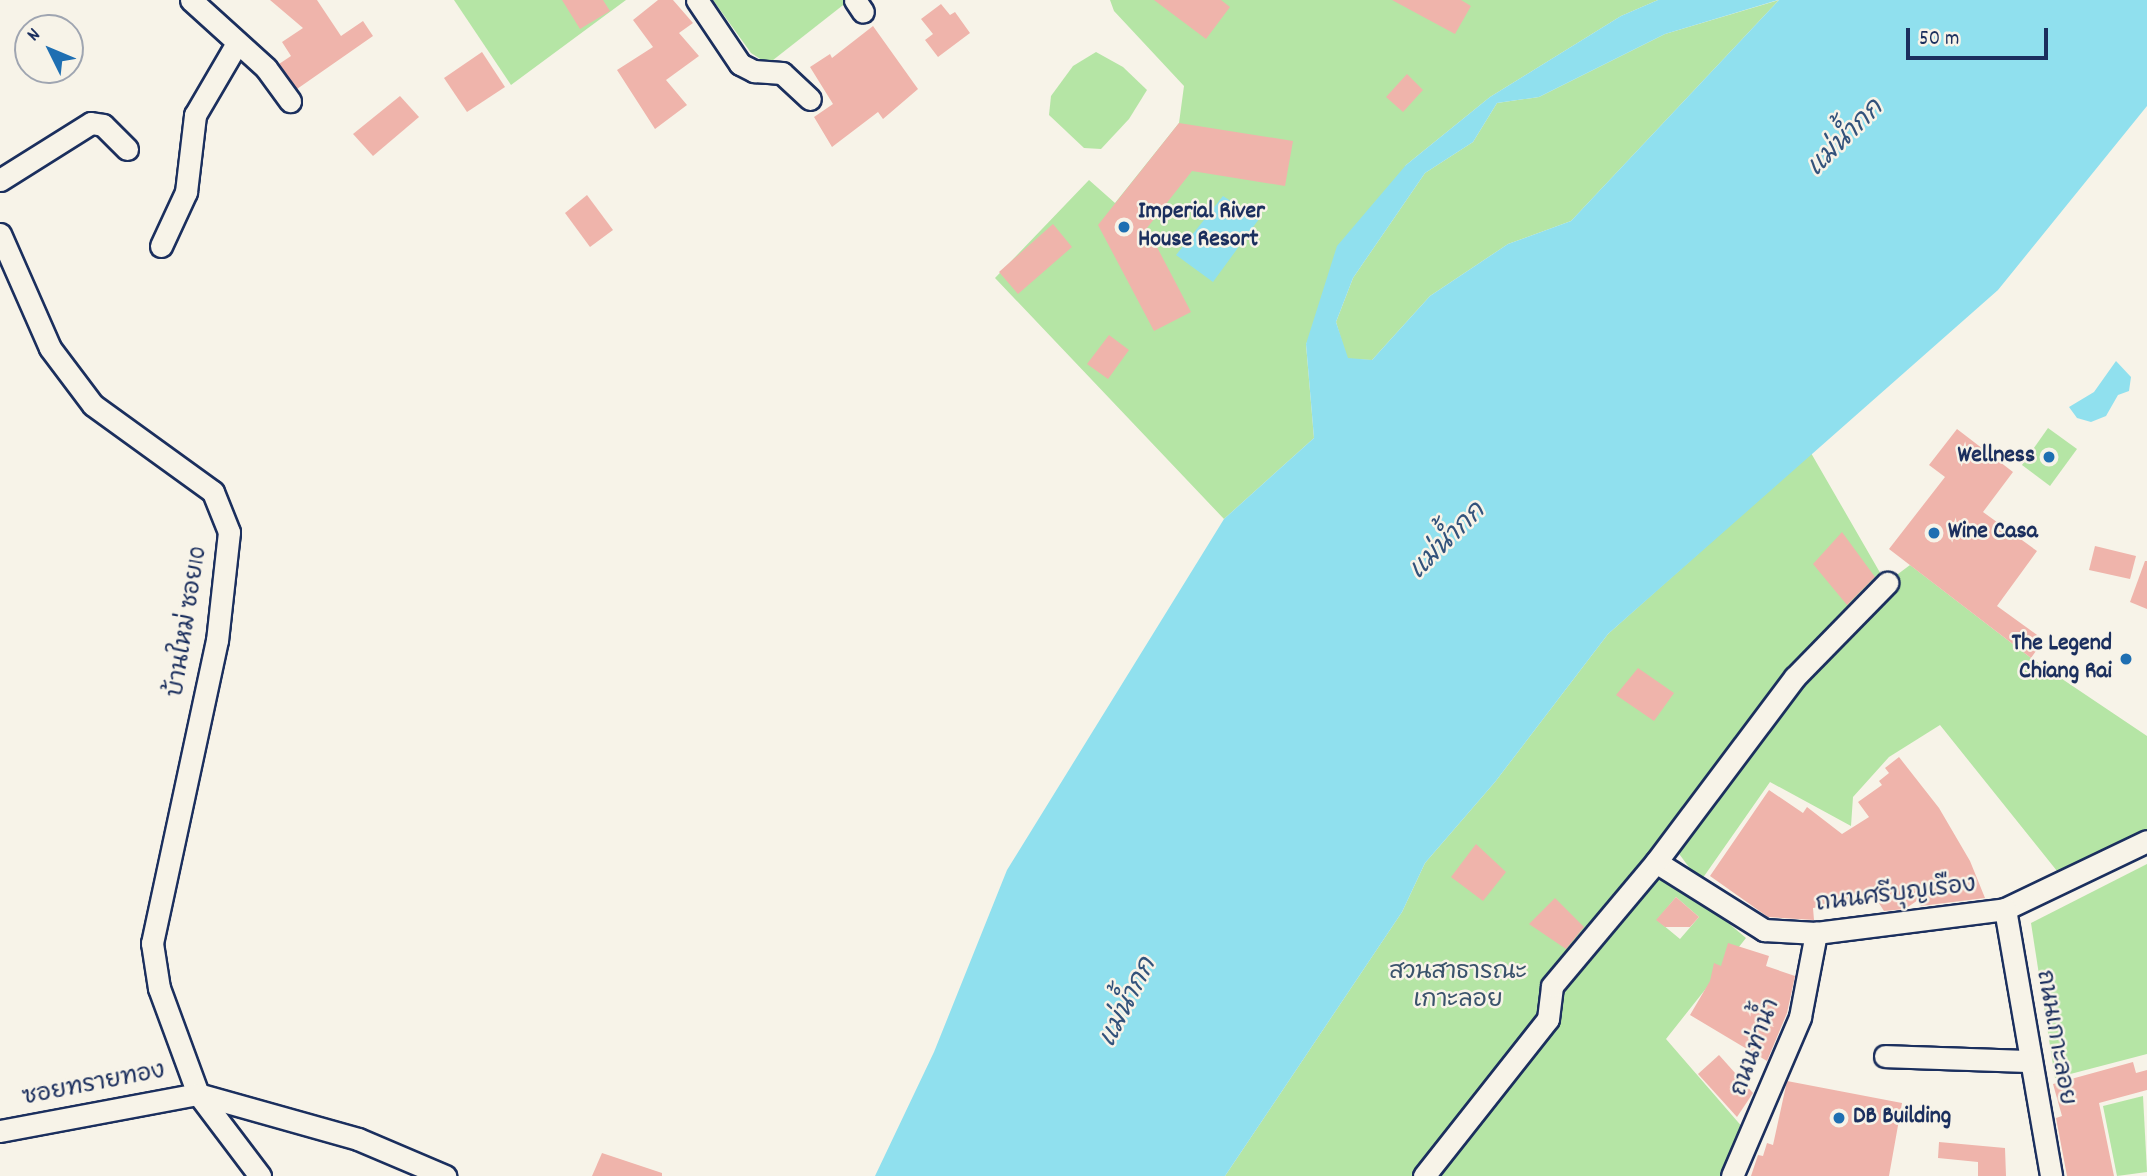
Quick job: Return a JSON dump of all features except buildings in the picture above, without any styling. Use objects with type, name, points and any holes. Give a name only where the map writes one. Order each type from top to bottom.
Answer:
[{"type":"street","points":[[191,0],[266,68],[290,102]]},
{"type":"street","points":[[697,0],[740,64],[754,71],[782,72],[810,99]]},
{"type":"street","points":[[161,246],[186,192],[195,115],[216,72],[237,43]]},
{"type":"street","points":[[0,180],[91,123],[103,125],[127,149]]},
{"type":"street","name":"บ้านใหม่ ซอย10","points":[[0,234],[50,348],[86,395],[124,431],[213,492],[229,531],[217,640],[152,943],[159,988],[198,1094],[260,1176]]},
{"type":"street","points":[[1424,1176],[1548,1018],[1552,986],[1656,862],[1795,677],[1886,583]]},
{"type":"street","name":"ถนนศรีบุญเรือง","points":[[1656,862],[1764,930],[1816,933],[2005,909],[2147,841]]},
{"type":"street","name":"ถนนเกาะลอย","points":[[2005,909],[2052,1176]]},
{"type":"street","name":"ถนนท่าน้ำ","points":[[1732,1176],[1800,1017],[1816,933]]},
{"type":"street","points":[[1885,1056],[2031,1061]]},
{"type":"street","points":[[198,1094],[358,1139],[445,1176]]},
{"type":"street","name":"ซอยทรายทอง","points":[[0,1131],[198,1094]]},
{"type":"green space","points":[[454,0],[626,0],[511,85]]},
{"type":"green space","points":[[713,0],[847,2],[768,64],[751,53]]},
{"type":"green space","points":[[1110,0],[1658,0],[1621,16],[1490,97],[1406,165],[1306,344],[1314,438],[1224,519],[995,278],[1089,180],[1115,203],[1179,123],[1184,86],[1114,11]]},
{"type":"green space","points":[[1779,0],[1571,221],[1508,244],[1430,296],[1372,360],[1347,359],[1336,322],[1353,278],[1425,173],[1473,142],[1497,103],[1539,97],[1665,34]]},
{"type":"green space","points":[[1096,52],[1123,67],[1147,90],[1129,119],[1101,149],[1084,148],[1049,115],[1051,96],[1073,66]]},
{"type":"green space","name":"Wellness","points":[[2048,428],[2077,449],[2050,486],[2022,465]]},
{"type":"green space","name":"สวนสาธารณะ เกาะลอย","points":[[1811,453],[1886,583],[1910,565],[2031,658],[2147,736],[2147,841],[2065,881],[1940,725],[1889,757],[1853,797],[1851,826],[1770,782],[1700,882],[1671,843],[1656,862],[1746,938],[1666,1039],[1744,1129],[1730,1176],[1225,1176],[1402,912],[1425,863],[1495,782],[1608,634]],"holes":[[[1676,897],[1699,917],[1680,939],[1657,920]]]},
{"type":"green space","points":[[2147,864],[2147,1054],[2055,1078],[2031,923]]},
{"type":"green space","points":[[2143,1096],[2147,1172],[2117,1176],[2103,1106]]},
{"type":"water","name":"แม่น้ำกก","points":[[1658,0],[1778,0],[1665,34],[1539,97],[1497,103],[1473,142],[1425,173],[1353,278],[1336,322],[1348,358],[1372,360],[1430,296],[1508,244],[1571,221],[1779,0],[2147,0],[2147,106],[1998,290],[1608,634],[1495,782],[1425,863],[1402,912],[1225,1176],[875,1176],[934,1052],[1007,870],[1224,519],[1314,438],[1306,344],[1337,246],[1406,165],[1490,97],[1621,16]]},
{"type":"water","points":[[1223,196],[1259,219],[1213,282],[1176,255]]},
{"type":"water","points":[[2116,361],[2131,377],[2129,391],[2118,395],[2106,416],[2091,422],[2077,418],[2069,407],[2094,392]]},
{"type":"place","name":"Imperial River House Resort","points":[[1124,227]]},
{"type":"place","name":"Wellness","points":[[2049,457]]},
{"type":"place","name":"Wine Casa","points":[[1934,533]]},
{"type":"place","name":"The Legend Chiang Rai","points":[[2126,659]]},
{"type":"place","name":"DB Building","points":[[1839,1118]]}]
